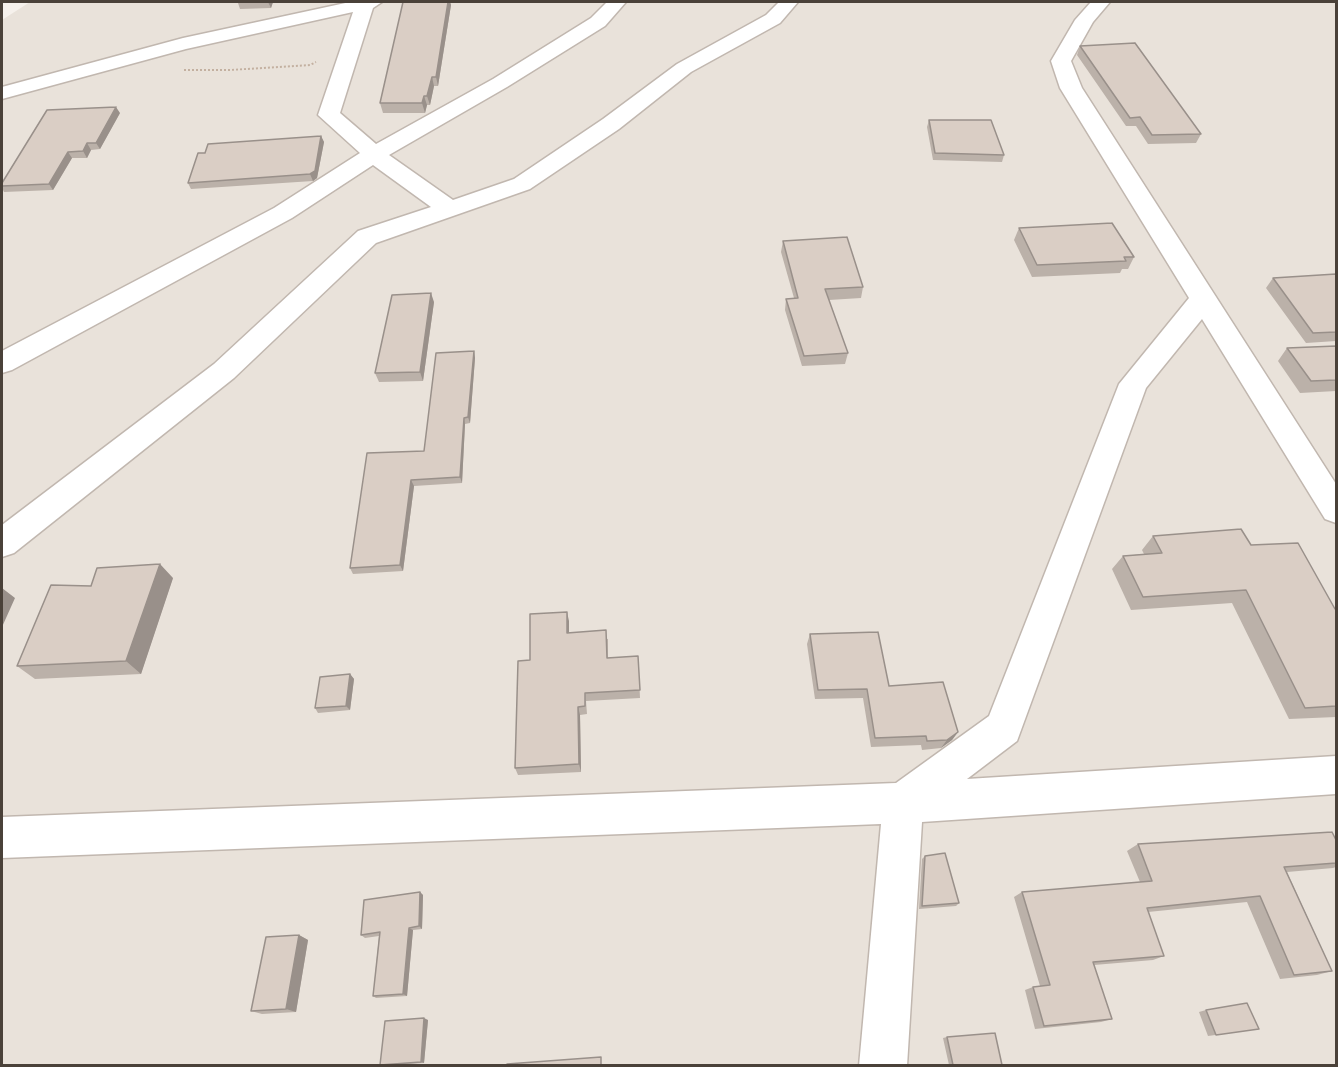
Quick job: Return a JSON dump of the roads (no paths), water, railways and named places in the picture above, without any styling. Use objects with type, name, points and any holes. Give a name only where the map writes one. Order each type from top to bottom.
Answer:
[{"type":"street","points":[[369,2],[329,115],[374,154],[450,209]]},
{"type":"street","points":[[2,93],[183,44],[369,2]]},
{"type":"street","points":[[2,363],[283,213],[374,154],[510,77],[597,22],[617,2]]},
{"type":"street","points":[[2,543],[224,370],[367,237],[522,184],[611,124],[684,68],[773,19],[789,2]]},
{"type":"street","points":[[1101,2],[1085,20],[1061,61],[1071,88],[1336,510]]},
{"type":"street","points":[[882,1064],[903,802],[1003,728],[1132,384],[1203,299]]},
{"type":"street","points":[[2,838],[903,802],[1336,775]]}]
